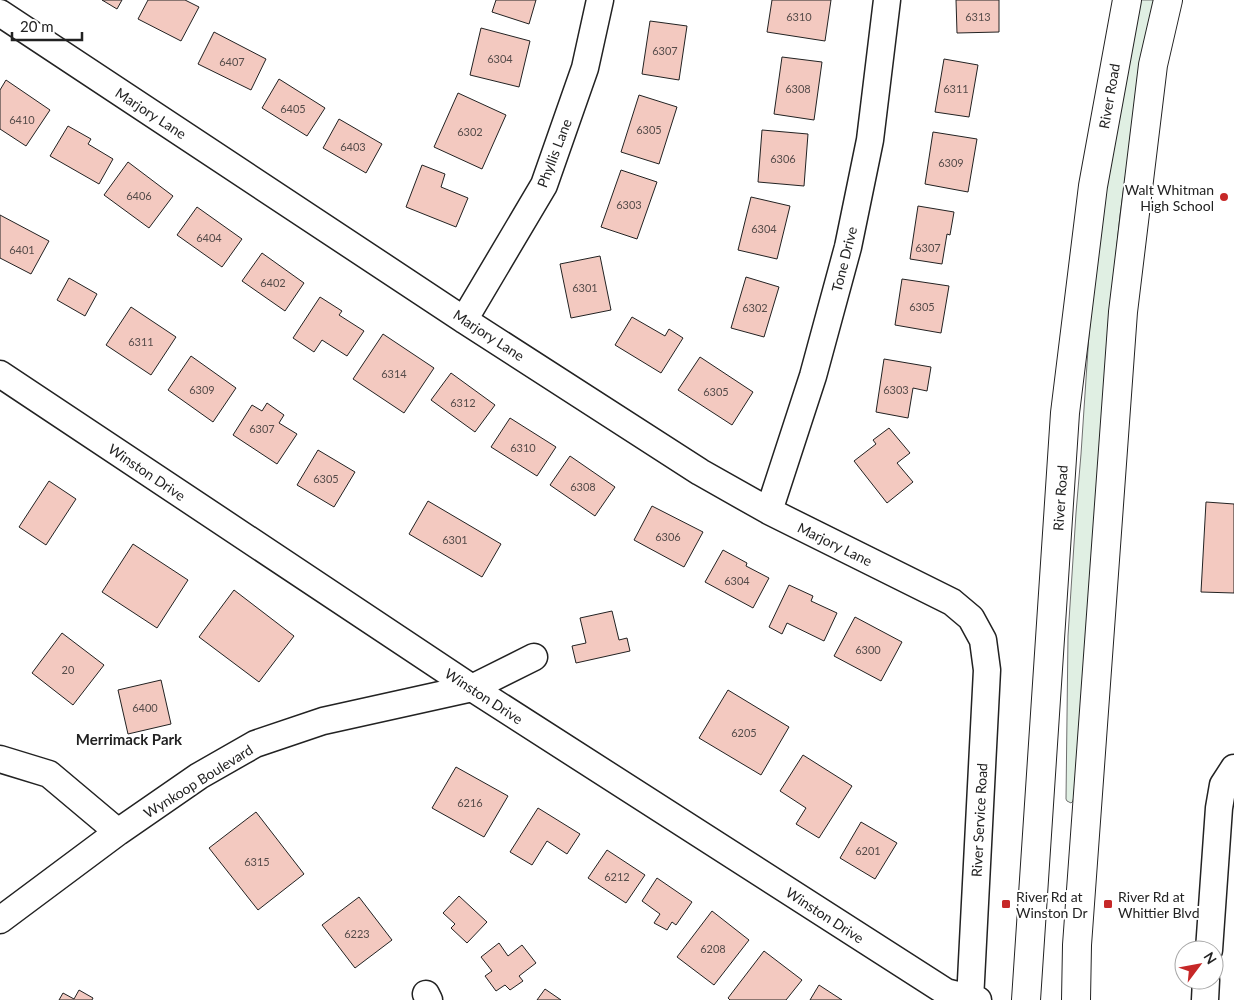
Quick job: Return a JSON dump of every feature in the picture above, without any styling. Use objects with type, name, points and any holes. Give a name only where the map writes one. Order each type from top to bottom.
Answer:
[{"type":"main road","name":"River Road","points":[[1026,1000],[1065,413],[1093,186],[1127,0]]},
{"type":"main road","points":[[1076,1000],[1077,945],[1123,312],[1152,65],[1168,0]]},
{"type":"street","name":"Phyllis Lane","points":[[464,320],[544,185],[585,68],[600,0]]},
{"type":"street","name":"Tone Drive","points":[[769,511],[813,376],[848,247],[870,140],[887,0]]},
{"type":"street","name":"Marjory Lane","points":[[0,13],[464,320],[700,472],[769,511],[952,602],[971,618],[983,640]]},
{"type":"street","name":"Winston Drive","points":[[0,374],[472,688],[946,992],[973,999]]},
{"type":"street","name":"River Service Road","points":[[973,999],[987,670],[983,640]]},
{"type":"street","name":"Wynkoop Boulevard","points":[[0,920],[118,832],[199,776],[255,744],[323,721],[472,688],[534,656]]},
{"type":"street","points":[[0,759],[49,774],[118,832]]},
{"type":"street","points":[[1210,940],[1219,808],[1224,785],[1234,768]]},
{"type":"green space","points":[[1139,0],[1155,0],[1134,115],[1120,215],[1109,321],[1074,796],[1071,803],[1066,799],[1068,636],[1089,334],[1096,263],[1110,159]]},
{"type":"building","points":[[102,0],[122,0],[117,9]]},
{"type":"building","points":[[148,0],[185,0],[199,7],[181,41],[138,19]]},
{"type":"building","points":[[496,0],[536,0],[529,24],[492,12]]},
{"type":"building","points":[[772,0],[831,0],[825,41],[767,32]]},
{"type":"building","points":[[956,0],[999,0],[999,32],[957,33]]},
{"type":"building","points":[[650,21],[687,26],[679,80],[642,74]]},
{"type":"building","points":[[481,28],[530,41],[519,87],[470,75]]},
{"type":"building","points":[[214,32],[266,59],[251,90],[198,64]]},
{"type":"building","points":[[782,57],[822,62],[814,120],[774,114]]},
{"type":"building","points":[[944,59],[978,65],[969,117],[935,112]]},
{"type":"building","points":[[279,79],[325,108],[307,136],[262,108]]},
{"type":"building","points":[[6,80],[50,110],[26,146],[0,129],[0,90]]},
{"type":"building","points":[[458,93],[506,115],[482,169],[434,147]]},
{"type":"building","points":[[639,95],[677,107],[659,164],[621,152]]},
{"type":"building","points":[[339,119],[382,144],[366,173],[323,148]]},
{"type":"building","points":[[68,126],[91,139],[88,144],[113,159],[99,184],[50,156]]},
{"type":"building","points":[[762,130],[808,134],[804,186],[758,182]]},
{"type":"building","points":[[933,132],[977,139],[968,192],[925,184]]},
{"type":"building","points":[[128,162],[173,196],[149,228],[104,195]]},
{"type":"building","points":[[422,165],[445,174],[441,187],[468,198],[456,227],[406,207]]},
{"type":"building","points":[[621,170],[657,182],[637,239],[601,227]]},
{"type":"building","points":[[751,197],[790,206],[777,259],[738,250]]},
{"type":"building","points":[[918,206],[954,212],[950,235],[947,234],[942,264],[910,259]]},
{"type":"building","points":[[197,207],[242,239],[222,267],[177,235]]},
{"type":"building","points":[[0,215],[49,241],[31,274],[0,258]]},
{"type":"building","points":[[262,253],[304,283],[285,311],[242,281]]},
{"type":"building","points":[[600,256],[611,310],[571,318],[560,264]]},
{"type":"building","points":[[746,277],[779,287],[764,337],[731,328]]},
{"type":"building","points":[[69,278],[97,294],[85,316],[57,300]]},
{"type":"building","points":[[902,279],[949,286],[941,333],[895,325]]},
{"type":"building","points":[[320,297],[342,311],[339,315],[364,331],[347,356],[322,340],[314,352],[293,338]]},
{"type":"building","points":[[131,307],[176,337],[151,375],[106,345]]},
{"type":"building","points":[[632,317],[665,336],[669,329],[683,338],[661,373],[615,345]]},
{"type":"building","points":[[383,334],[434,368],[404,413],[353,379]]},
{"type":"building","points":[[191,356],[236,388],[213,422],[168,390]]},
{"type":"building","points":[[700,357],[753,392],[732,425],[678,390]]},
{"type":"building","points":[[884,359],[931,367],[927,391],[913,388],[908,418],[876,412]]},
{"type":"building","points":[[451,373],[495,405],[475,432],[431,400]]},
{"type":"building","points":[[267,403],[284,415],[279,423],[297,434],[277,464],[233,435],[252,405],[262,411]]},
{"type":"building","points":[[510,418],[556,447],[537,476],[491,447]]},
{"type":"building","points":[[889,428],[910,453],[897,463],[913,482],[887,503],[854,461],[876,444],[873,440]]},
{"type":"building","points":[[318,450],[355,472],[334,507],[297,485]]},
{"type":"building","points":[[570,456],[615,487],[595,516],[550,485]]},
{"type":"building","points":[[49,481],[76,499],[46,545],[19,527]]},
{"type":"building","points":[[428,501],[501,544],[482,577],[409,534]]},
{"type":"building","points":[[1206,502],[1234,504],[1234,593],[1201,592]]},
{"type":"building","points":[[652,506],[703,532],[684,567],[634,540]]},
{"type":"building","points":[[133,544],[188,580],[157,628],[102,592]]},
{"type":"building","points":[[723,550],[747,563],[746,566],[769,578],[753,608],[705,582]]},
{"type":"building","points":[[789,585],[813,596],[811,601],[837,613],[824,641],[787,623],[782,634],[769,627]]},
{"type":"building","points":[[234,590],[294,636],[259,682],[199,637]]},
{"type":"building","points":[[612,611],[619,640],[627,638],[630,651],[576,663],[572,646],[586,643],[580,618]]},
{"type":"building","points":[[855,617],[902,642],[881,681],[834,656]]},
{"type":"building","points":[[62,633],[104,665],[73,705],[32,673]]},
{"type":"building","points":[[161,680],[171,724],[128,734],[118,690]]},
{"type":"building","points":[[728,690],[789,727],[761,775],[699,738]]},
{"type":"building","points":[[803,755],[852,786],[819,838],[796,824],[806,808],[780,791]]},
{"type":"building","points":[[456,767],[508,796],[484,837],[432,808]]},
{"type":"building","points":[[538,808],[580,834],[567,854],[547,841],[532,865],[510,852]]},
{"type":"building","points":[[256,812],[304,874],[258,910],[209,848]]},
{"type":"building","points":[[861,822],[897,843],[875,879],[840,858]]},
{"type":"building","points":[[607,850],[645,875],[626,903],[588,878]]},
{"type":"building","points":[[657,878],[692,902],[676,925],[672,922],[667,930],[654,923],[660,914],[642,901]]},
{"type":"building","points":[[459,896],[487,922],[467,943],[451,928],[455,924],[443,913]]},
{"type":"building","points":[[359,897],[392,940],[355,968],[322,925]]},
{"type":"building","points":[[712,911],[749,940],[714,985],[677,957]]},
{"type":"building","points":[[499,943],[508,956],[522,945],[536,963],[519,976],[523,981],[510,990],[505,985],[496,991],[485,976],[492,971],[481,957]]},
{"type":"building","points":[[764,951],[802,980],[786,1000],[730,1000],[728,998]]},
{"type":"building","points":[[819,985],[842,1000],[810,1000]]},
{"type":"building","points":[[545,989],[561,1000],[537,1000]]},
{"type":"building","points":[[79,990],[93,998],[92,1000],[59,1000],[63,993],[74,999]]},
{"type":"place","name":"Walt Whitman High School","points":[[1224,197]]},
{"type":"place","name":"River Rd at Winston Dr","points":[[1006,904]]},
{"type":"place","name":"River Rd at Whittier Blvd","points":[[1108,904]]},
{"type":"district","name":"Merrimack Park","points":[[129,739]]}]
